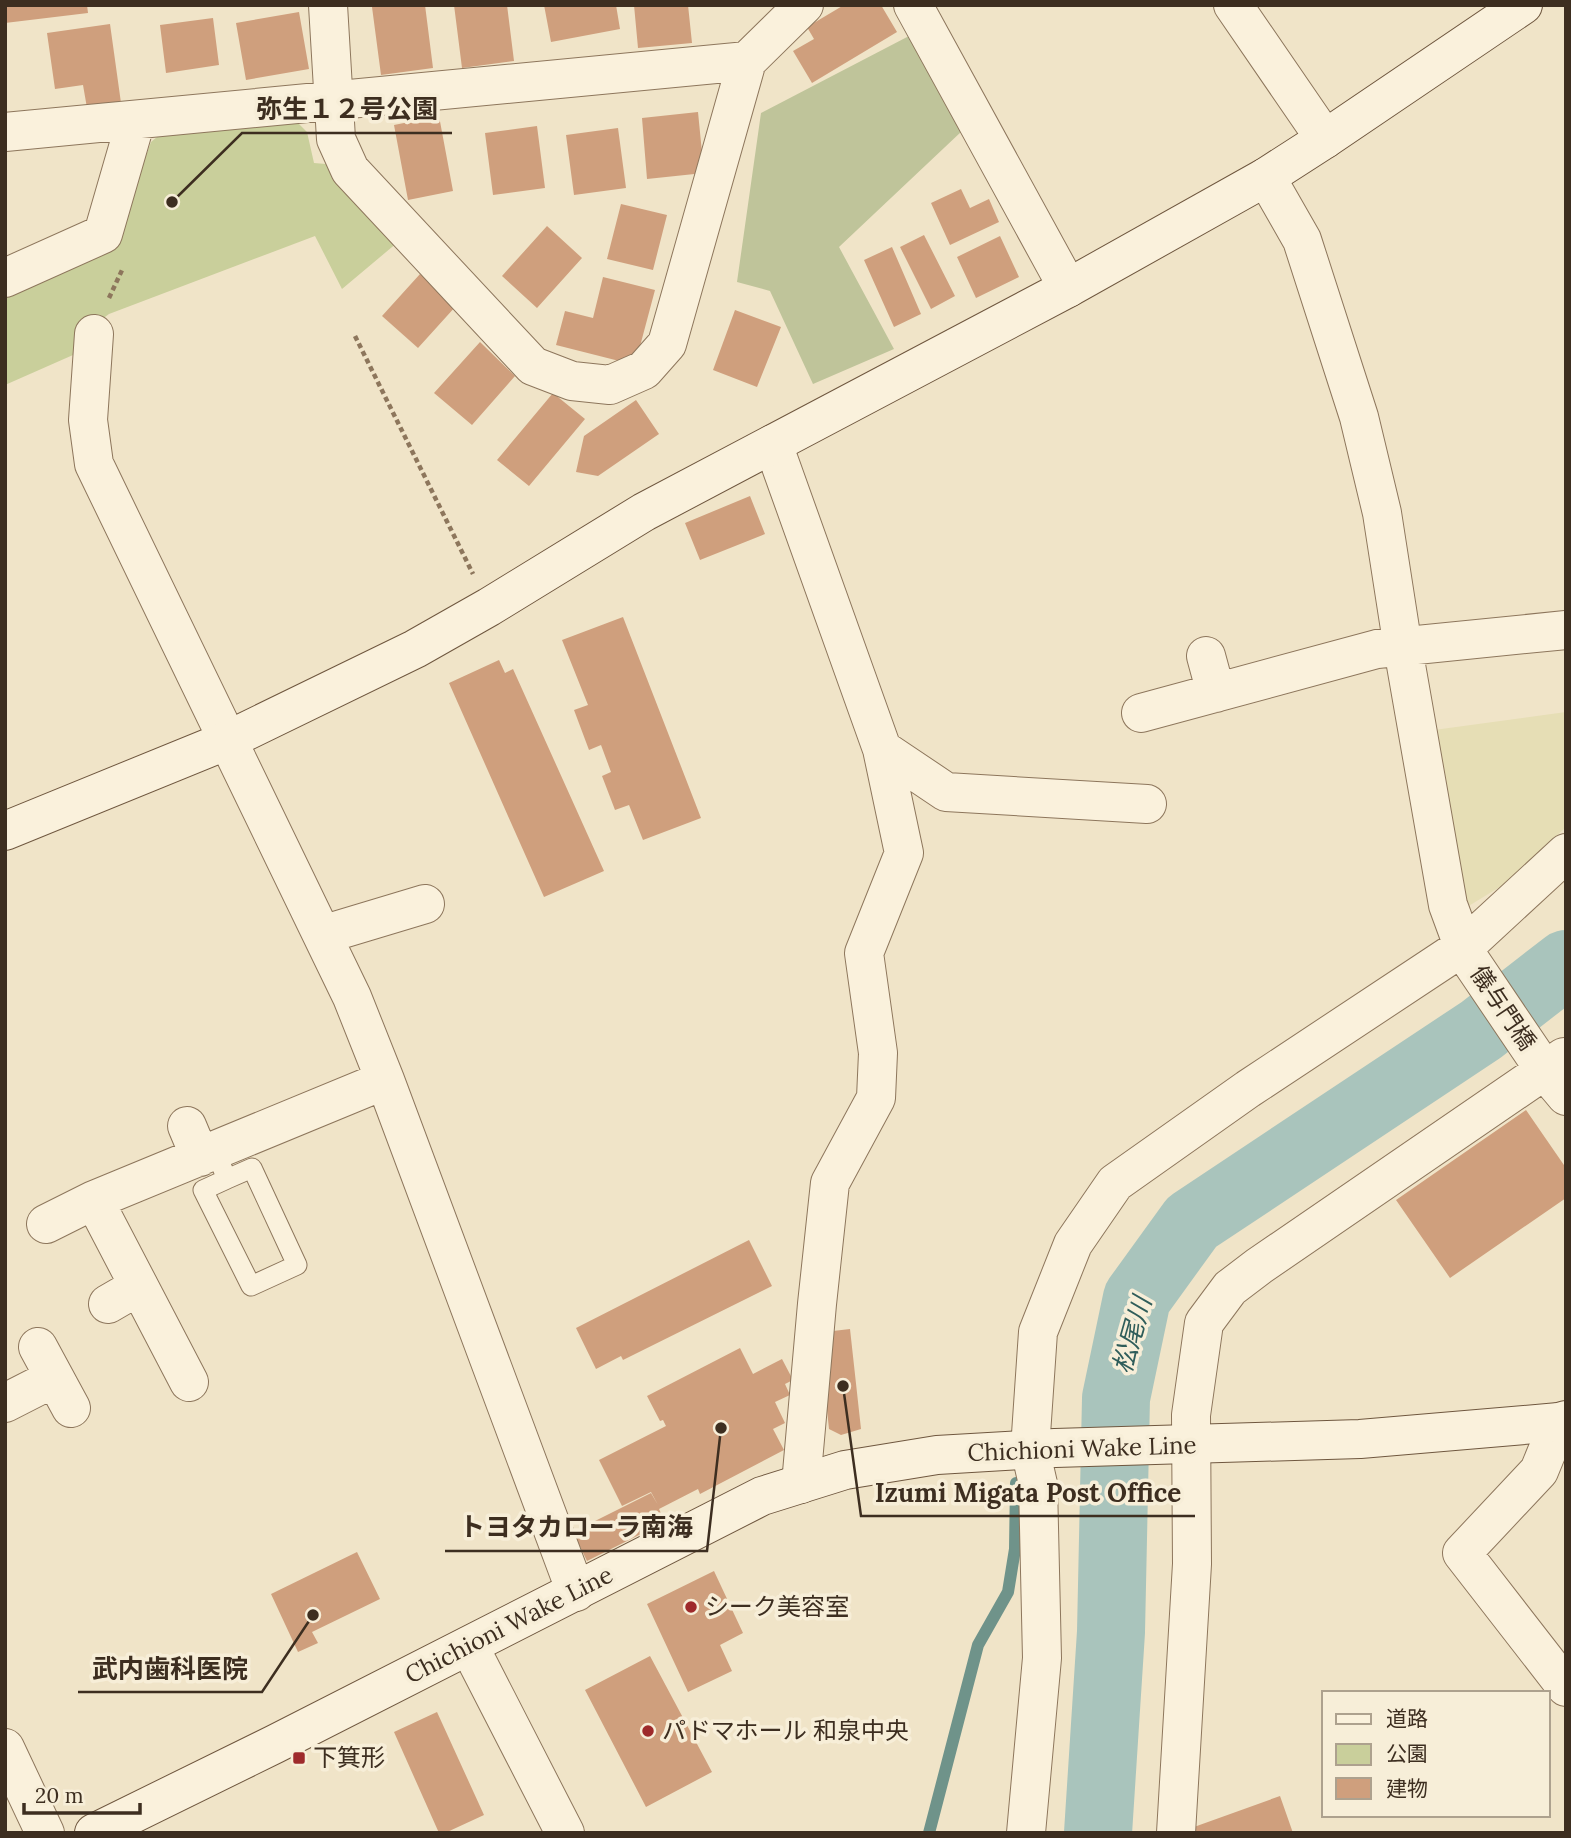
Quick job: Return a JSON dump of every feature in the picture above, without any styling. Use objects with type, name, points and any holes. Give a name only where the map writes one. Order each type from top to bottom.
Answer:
[{"type":"street","points":[[328,5],[336,139],[350,170],[533,366],[572,381],[610,384],[644,370],[667,344],[747,61],[804,5]]},
{"type":"street","points":[[913,5],[1068,288]]},
{"type":"street","points":[[1233,5],[1325,139]]},
{"type":"street","points":[[5,831],[228,740],[415,649],[644,512],[1068,288],[1266,177],[1523,5]]},
{"type":"street","points":[[5,132],[747,61]]},
{"type":"street","points":[[5,278],[103,234],[136,120]]},
{"type":"street","name":"儀与門橋","points":[[1266,177],[1303,240],[1359,417],[1382,513],[1448,905],[1464,949],[1554,1071]]},
{"type":"street","points":[[94,334],[88,420],[94,464],[352,997],[576,1592]]},
{"type":"street","points":[[773,444],[882,749],[904,853],[863,953],[878,1053],[876,1098],[830,1183],[801,1484]]},
{"type":"street","points":[[1141,713],[1377,649],[1566,630]]},
{"type":"street","points":[[1206,656],[1216,693]]},
{"type":"street","points":[[882,749],[946,792],[1147,804]]},
{"type":"street","points":[[1026,1833],[1042,1658],[1038,1484],[1042,1449],[1038,1332],[1073,1244],[1115,1183],[1248,1089],[1452,954],[1464,949],[1566,853]]},
{"type":"street","points":[[322,935],[425,904]]},
{"type":"street","points":[[1176,1833],[1192,1564],[1183,1444],[1191,1415],[1204,1322],[1230,1289],[1271,1259],[1554,1071]]},
{"type":"street","points":[[46,1224],[94,1200],[385,1080]]},
{"type":"street","points":[[94,1200],[124,1295],[189,1382]]},
{"type":"street","points":[[5,1402],[55,1378]]},
{"type":"street","points":[[1563,1421],[1539,1471],[1462,1553],[1566,1687]]},
{"type":"street","name":"Chichioni Wake Line","points":[[94,1833],[762,1496],[845,1470],[937,1455],[1360,1438],[1563,1421]]},
{"type":"street","points":[[469,1646],[565,1833]]},
{"type":"street","points":[[5,1748],[45,1833]]},
{"type":"lane","points":[[207,1153],[252,1168],[297,1265],[251,1286],[203,1190],[207,1153]]},
{"type":"path","points":[[94,334],[126,260]]},
{"type":"path","points":[[355,336],[489,607]]},
{"type":"shaded area","points":[[1566,712],[1566,827],[1508,882],[1467,907],[1434,730]]},
{"type":"green space","points":[[909,36],[962,131],[839,247],[894,349],[813,384],[770,291],[737,282],[761,113]]},
{"type":"green space","points":[[298,123],[307,132],[314,163],[326,164],[398,242],[342,289],[315,236],[109,314],[76,338],[73,355],[5,385],[5,294],[115,240],[151,142],[168,128]]},
{"type":"building","points":[[5,5],[87,5],[88,13],[5,23]]},
{"type":"building","points":[[425,5],[433,68],[381,75],[372,7]]},
{"type":"building","points":[[454,5],[507,5],[514,61],[462,68]]},
{"type":"building","points":[[544,5],[616,5],[620,29],[551,42]]},
{"type":"building","points":[[634,5],[688,5],[692,43],[638,48]]},
{"type":"building","points":[[844,5],[881,5],[897,32],[812,83],[793,51],[814,39],[807,27]]},
{"type":"building","points":[[299,12],[309,69],[246,80],[236,23]]},
{"type":"building","points":[[213,18],[219,65],[166,73],[160,25]]},
{"type":"building","points":[[110,24],[121,103],[87,108],[83,85],[55,89],[47,33]]},
{"type":"building","points":[[698,112],[704,173],[647,179],[642,118]]},
{"type":"building","points":[[439,116],[453,191],[408,200],[394,125]]},
{"type":"building","points":[[537,126],[545,188],[493,195],[485,133]]},
{"type":"building","points":[[618,128],[626,188],[574,195],[566,135]]},
{"type":"building","points":[[961,189],[970,208],[989,199],[999,222],[950,245],[931,203]]},
{"type":"building","points":[[621,204],[667,215],[653,270],[607,259]]},
{"type":"building","points":[[547,226],[582,258],[537,308],[502,276]]},
{"type":"building","points":[[924,235],[955,296],[931,309],[900,247]]},
{"type":"building","points":[[1000,236],[1019,277],[976,298],[957,257]]},
{"type":"building","points":[[892,247],[921,314],[894,327],[864,260]]},
{"type":"building","points":[[420,274],[456,306],[418,348],[382,316]]},
{"type":"building","points":[[603,277],[655,290],[635,365],[556,345],[565,311],[593,318]]},
{"type":"building","points":[[735,310],[781,327],[757,387],[713,370]]},
{"type":"building","points":[[480,342],[515,376],[472,425],[434,393]]},
{"type":"building","points":[[553,393],[585,419],[529,486],[497,460]]},
{"type":"building","points":[[636,400],[659,434],[598,476],[576,472],[584,436]]},
{"type":"building","points":[[750,496],[765,534],[700,560],[685,523]]},
{"type":"building","points":[[623,617],[701,818],[643,840],[629,805],[615,810],[602,776],[611,772],[601,745],[589,750],[574,710],[588,705],[562,640]]},
{"type":"building","points":[[499,660],[505,673],[513,669],[604,871],[544,897],[449,683]]},
{"type":"building","points":[[1526,1110],[1566,1168],[1566,1198],[1450,1278],[1396,1200]]},
{"type":"building","points":[[749,1240],[772,1286],[623,1360],[621,1356],[596,1369],[576,1328]]},
{"type":"building","points":[[850,1329],[861,1429],[841,1435],[829,1429],[826,1400],[833,1331]]},
{"type":"building","points":[[740,1348],[753,1374],[782,1359],[793,1380],[785,1384],[790,1395],[775,1402],[785,1423],[773,1429],[784,1450],[700,1494],[698,1489],[659,1509],[665,1522],[587,1561],[573,1532],[651,1493],[658,1505],[651,1492],[622,1506],[599,1460],[666,1426],[663,1420],[660,1421],[647,1396]]},
{"type":"building","points":[[357,1552],[380,1599],[312,1632],[318,1643],[298,1652],[271,1594]]},
{"type":"building","points":[[714,1571],[743,1633],[720,1645],[732,1671],[688,1692],[647,1604]]},
{"type":"building","name":"パドマホール 和泉中央","points":[[650,1656],[712,1772],[646,1807],[585,1690]]},
{"type":"building","points":[[437,1712],[484,1815],[445,1833],[439,1833],[394,1732]]},
{"type":"building","points":[[1280,1796],[1293,1833],[1196,1833],[1194,1827]]},
{"type":"waterway","name":"松尾川","points":[[1098,1833],[1111,1632],[1116,1398],[1137,1298],[1192,1222],[1481,1030],[1566,964]]},
{"type":"waterway","points":[[929,1833],[978,1645],[1008,1592],[1015,1549],[1016,1483]]},
{"type":"place","name":"弥生１２号公園","points":[[172,202]]},
{"type":"place","name":"Izumi Migata Post Office","points":[[843,1386]]},
{"type":"place","name":"トヨタカローラ南海","points":[[721,1428]]},
{"type":"place","name":"シーク美容室","points":[[691,1607]]},
{"type":"place","name":"武内歯科医院","points":[[313,1615]]},
{"type":"place","name":"パドマホール 和泉中央","points":[[648,1731]]},
{"type":"place","name":"下箕形","points":[[299,1758]]}]
